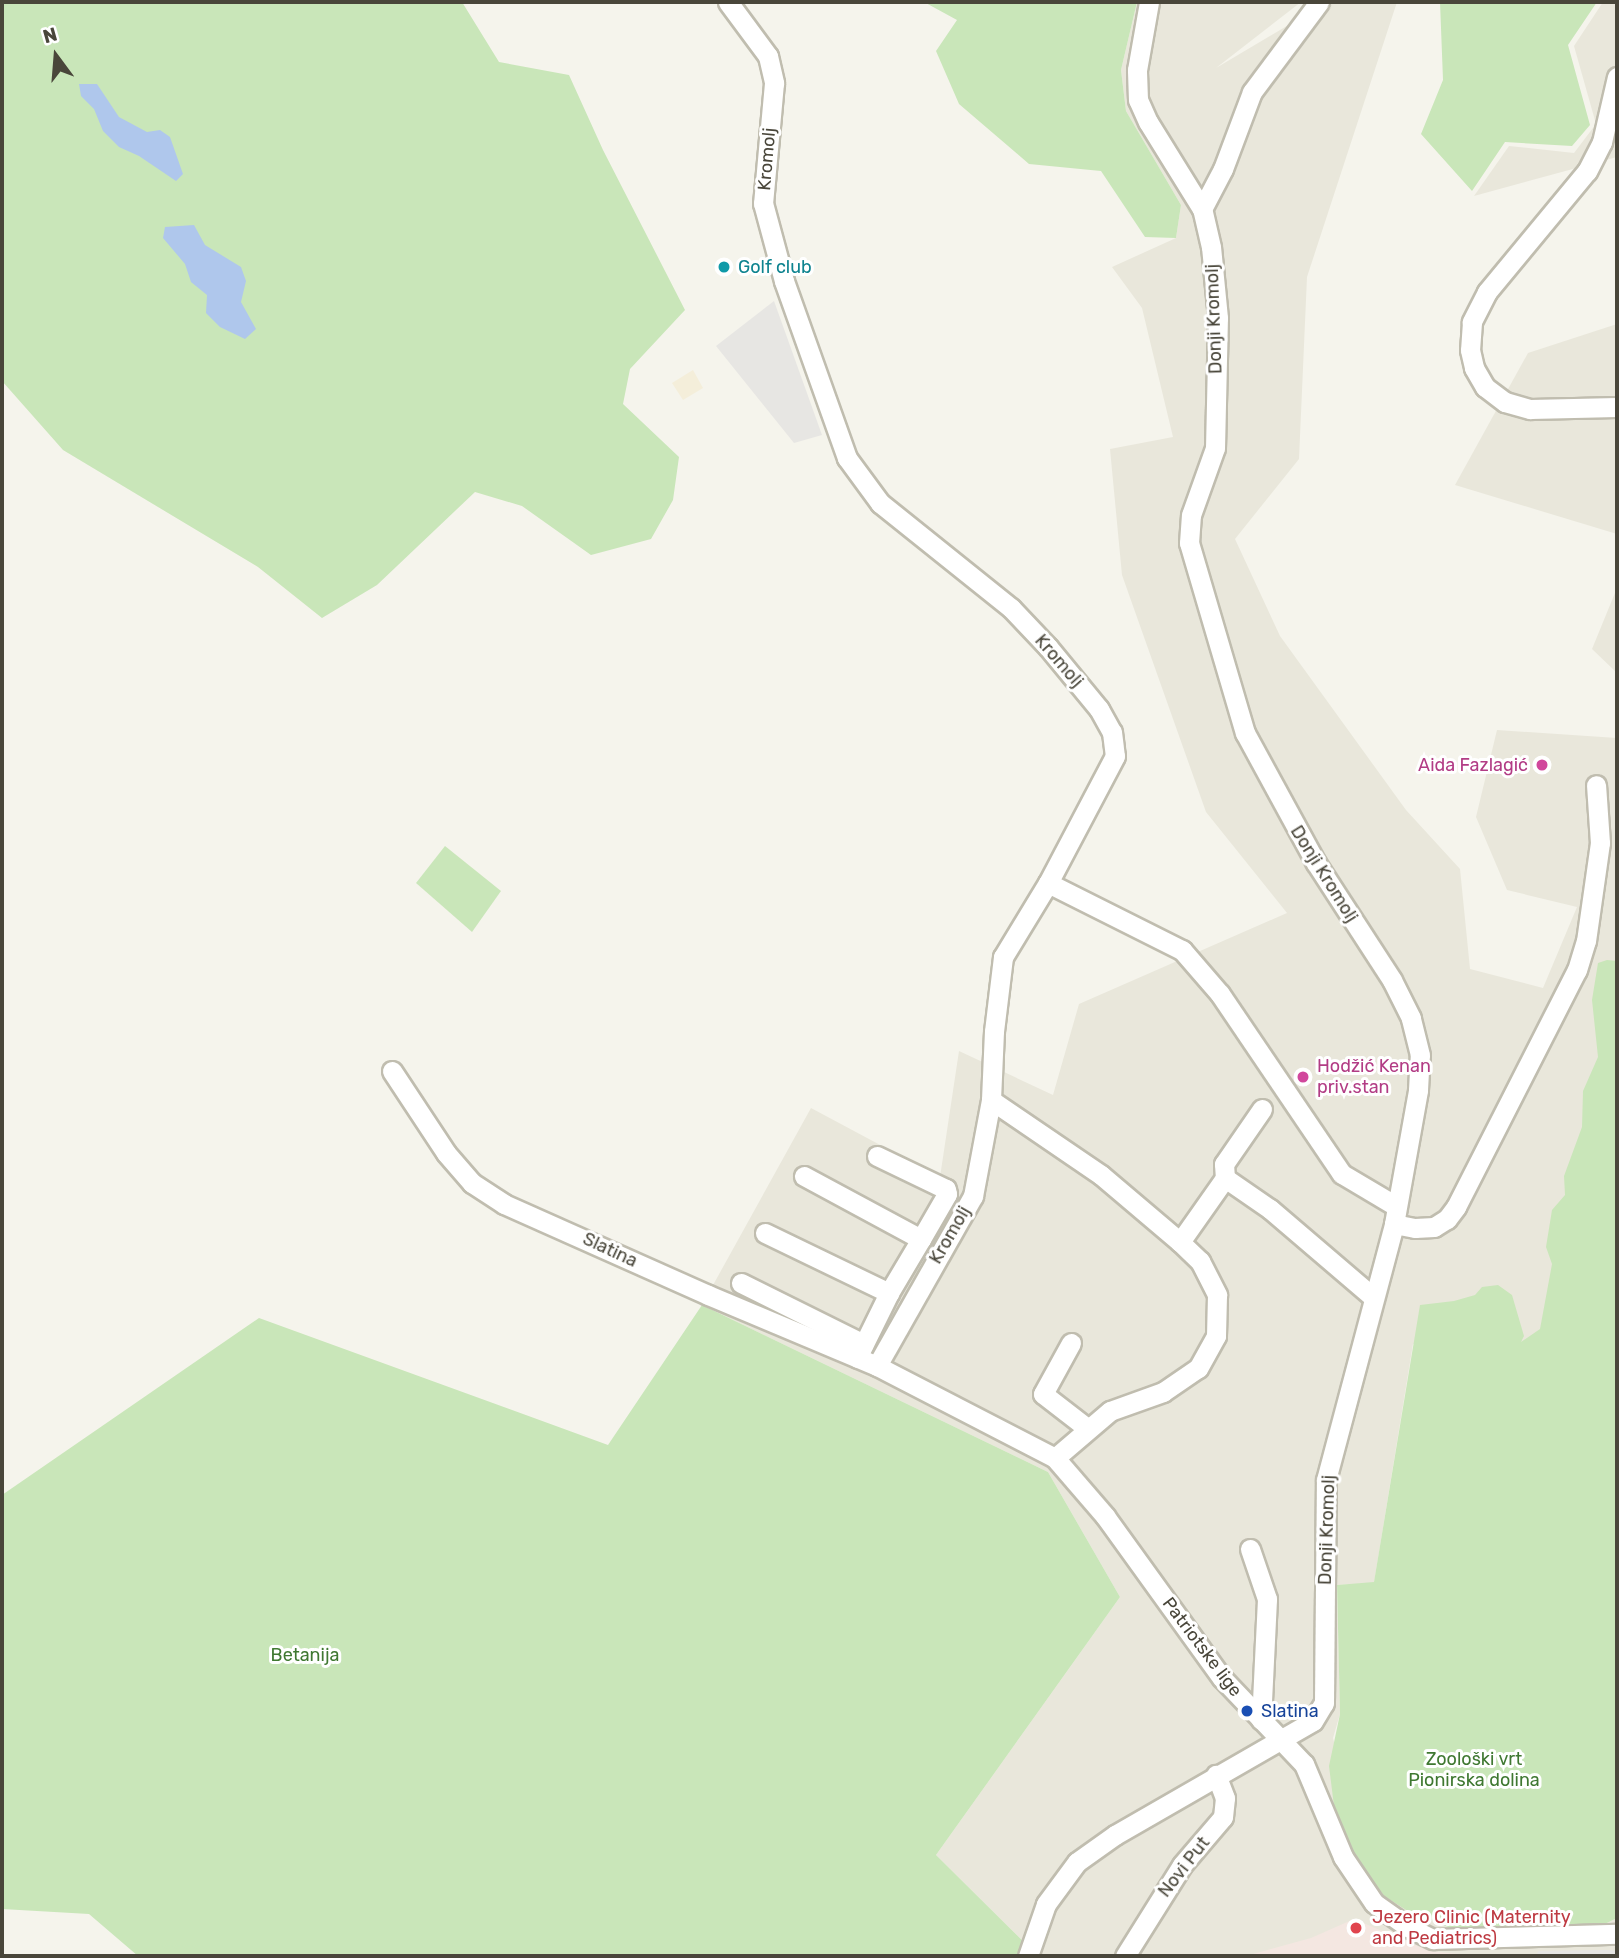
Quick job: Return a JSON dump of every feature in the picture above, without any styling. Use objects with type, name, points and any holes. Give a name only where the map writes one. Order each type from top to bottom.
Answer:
[{"type":"street","name":"Kromolj","points":[[728,2],[768,56],[774,83],[763,204],[784,281],[846,458],[880,503],[1012,608],[1083,689],[1112,732],[1115,757],[1048,883],[1003,957],[994,1031],[991,1100],[973,1196],[877,1366]]},
{"type":"street","name":"Donji Kromolj","points":[[1028,1956],[1046,1904],[1077,1862],[1115,1835],[1279,1738],[1313,1721],[1324,1703],[1326,1480],[1395,1215],[1418,1090],[1420,1055],[1411,1018],[1392,980],[1316,863],[1245,733],[1189,542],[1191,515],[1215,448],[1217,318],[1211,247],[1202,209],[1148,122],[1138,100],[1138,71],[1149,2]]},
{"type":"street","points":[[1202,209],[1223,169],[1252,92],[1319,2]]},
{"type":"street","points":[[1617,77],[1602,142],[1587,171],[1487,292],[1472,323],[1470,350],[1474,368],[1485,387],[1505,402],[1530,409],[1617,407]]},
{"type":"street","points":[[1048,883],[1182,950],[1220,994],[1342,1174],[1415,1228],[1434,1227],[1447,1219],[1456,1207],[1577,970],[1589,928],[1600,843],[1596,785]]},
{"type":"street","name":"Slatina","points":[[393,1071],[446,1153],[472,1183],[504,1204],[860,1351],[877,1366]]},
{"type":"street","points":[[991,1100],[1101,1175],[1180,1242],[1200,1261],[1217,1295],[1216,1336],[1198,1368],[1178,1383],[1110,1411],[1055,1458]]},
{"type":"street","points":[[1180,1242],[1224,1178],[1224,1164],[1262,1109]]},
{"type":"street","points":[[741,1283],[860,1351],[889,1293],[947,1194],[946,1189],[877,1156]]},
{"type":"street","points":[[804,1176],[921,1239]]},
{"type":"street","points":[[1224,1178],[1270,1209],[1373,1297]]},
{"type":"street","points":[[765,1233],[889,1293]]},
{"type":"street","points":[[1071,1343],[1044,1394],[1087,1428]]},
{"type":"street","name":"Patriotske lige","points":[[877,1366],[1055,1458],[1105,1516],[1222,1678],[1304,1764],[1343,1857],[1374,1903],[1408,1927],[1430,1948],[1617,1934]]},
{"type":"street","points":[[1250,1549],[1267,1599],[1261,1720]]},
{"type":"street","name":"Novi Put","points":[[1125,1956],[1182,1866],[1223,1817],[1225,1798],[1216,1775]]},
{"type":"shaded area","points":[[1137,2],[1301,2],[1216,68],[1327,2],[1397,2],[1307,277],[1299,459],[1235,539],[1280,636],[1406,810],[1460,869],[1470,969],[1543,988],[1577,907],[1507,890],[1476,817],[1497,730],[1617,738],[1617,1026],[1566,1368],[1413,1344],[1374,1583],[1337,1585],[1340,1714],[1333,1738],[1370,1880],[1384,1896],[1406,1910],[1453,1929],[1605,1924],[1617,1918],[1617,1956],[1038,1956],[936,1855],[1120,1597],[1048,1472],[702,1305],[811,1108],[940,1177],[959,1051],[1053,1095],[1079,1004],[1287,913],[1206,812],[1122,575],[1110,449],[1173,437],[1142,308],[1112,267],[1176,238],[1181,205],[1126,111],[1121,70]]},
{"type":"shaded area","points":[[1603,2],[1617,2],[1617,157],[1474,196],[1509,146],[1574,153],[1596,124],[1574,46]]},
{"type":"shaded area","points":[[774,301],[822,435],[794,443],[716,346]]},
{"type":"shaded area","points":[[1617,324],[1617,534],[1455,485],[1528,353]]},
{"type":"shaded area","points":[[693,370],[703,388],[683,400],[672,383]]},
{"type":"shaded area","points":[[1617,588],[1617,681],[1616,672],[1592,649]]},
{"type":"shaded area","name":"Jezero Clinic (Maternity and Pediatrics)","points":[[1354,1919],[1429,1951],[1478,1956],[1246,1956],[1311,1938]]},
{"type":"shaded area","points":[[1607,1950],[1617,1951],[1617,1956],[1537,1956],[1538,1951]]},
{"type":"green space","points":[[2,2],[462,2],[499,62],[569,75],[603,150],[685,310],[630,369],[623,404],[679,457],[673,500],[651,539],[591,555],[522,506],[475,492],[377,585],[322,618],[258,567],[63,450],[2,381]]},
{"type":"green space","points":[[924,2],[1137,2],[1121,70],[1126,111],[1181,205],[1176,238],[1145,237],[1101,171],[1029,164],[959,104],[936,51],[957,20]]},
{"type":"green space","points":[[1440,2],[1597,2],[1568,45],[1590,125],[1572,146],[1505,142],[1472,191],[1421,134],[1443,80]]},
{"type":"green space","points":[[445,846],[501,891],[472,932],[416,883]]},
{"type":"green space","name":"Zoološki vrt Pionirska dolina","points":[[1617,961],[1617,1918],[1605,1924],[1453,1929],[1406,1910],[1384,1896],[1358,1862],[1335,1814],[1329,1766],[1340,1714],[1337,1585],[1374,1582],[1420,1305],[1454,1301],[1475,1295],[1482,1287],[1498,1285],[1512,1295],[1524,1336],[1521,1342],[1540,1329],[1552,1264],[1546,1247],[1552,1210],[1565,1195],[1564,1176],[1582,1127],[1583,1091],[1598,1057],[1592,1000],[1598,963]]},
{"type":"green space","name":"Betanija","points":[[702,1305],[1048,1472],[1120,1597],[936,1855],[1038,1956],[138,1956],[89,1914],[2,1909],[2,1495],[259,1318],[608,1445]]},
{"type":"water","points":[[79,84],[97,84],[119,117],[147,132],[160,130],[170,137],[183,174],[176,181],[139,156],[119,147],[103,131],[94,109],[81,96]]},
{"type":"water","points":[[194,225],[205,245],[241,267],[246,281],[241,302],[256,329],[245,339],[220,327],[206,313],[207,295],[191,282],[185,264],[163,238],[165,227]]},
{"type":"place","name":"Golf club","points":[[724,267]]},
{"type":"place","name":"Aida Fazlagić","points":[[1542,765]]},
{"type":"place","name":"Hodžić Kenan priv.stan","points":[[1303,1077]]},
{"type":"place","name":"Slatina","points":[[1247,1711]]},
{"type":"place","name":"Jezero Clinic (Maternity and Pediatrics)","points":[[1356,1928]]}]
